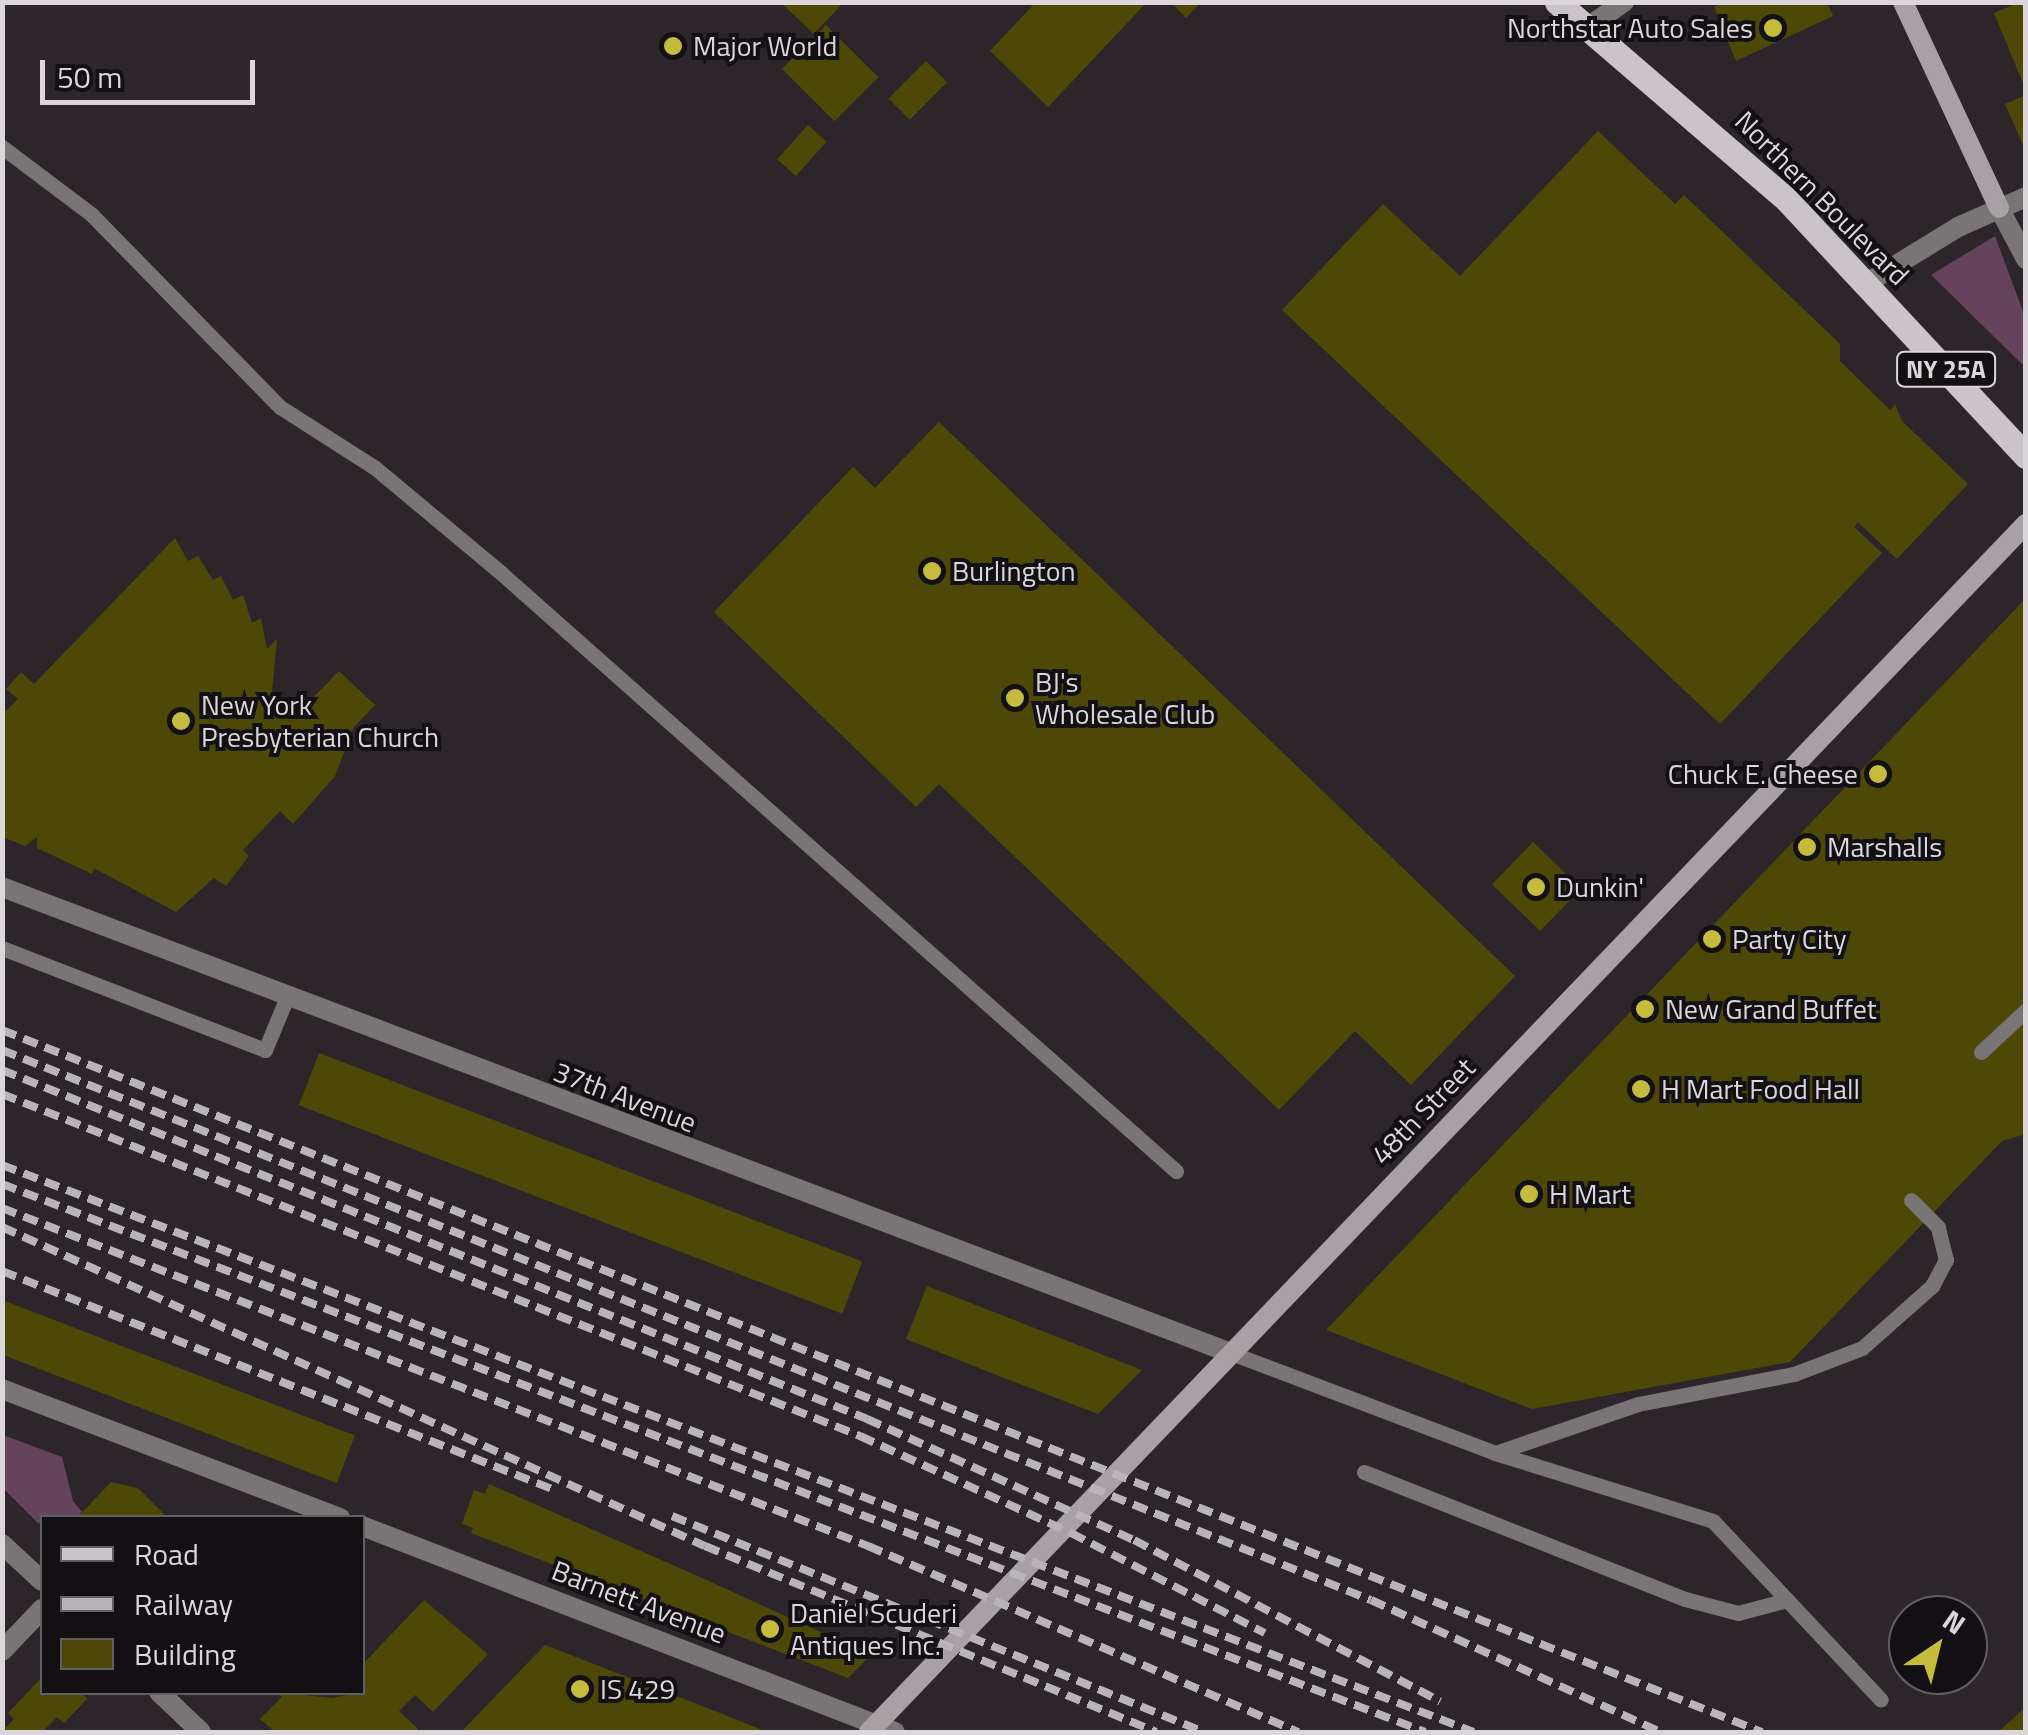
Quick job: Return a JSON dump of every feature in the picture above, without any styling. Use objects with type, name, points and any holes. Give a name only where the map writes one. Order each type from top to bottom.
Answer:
[{"type":"main road","name":"Northern Boulevard","points":[[1557,2],[1746,161],[1866,282],[2026,456]]},
{"type":"street","points":[[1588,26],[1624,2]]},
{"type":"street","points":[[1903,2],[2026,259]]},
{"type":"street","points":[[1866,282],[2026,197]]},
{"type":"street","name":"48th Street","points":[[881,1730],[1231,1353],[2024,528]]},
{"type":"street","name":"37th Avenue","points":[[2,887],[1231,1353]]},
{"type":"street","points":[[2,1389],[332,1515]]},
{"type":"street","name":"Barnett Avenue","points":[[365,1527],[881,1730]]},
{"type":"street","points":[[2,1544],[40,1579]]},
{"type":"street","points":[[2,1651],[40,1611]]},
{"type":"street","points":[[162,1695],[201,1732]]},
{"type":"lane","points":[[2,146],[91,214],[280,407],[374,467],[501,573],[1176,1171]]},
{"type":"lane","points":[[2,948],[264,1050],[287,997]]},
{"type":"lane","points":[[1982,1052],[2026,1010]]},
{"type":"lane","points":[[1495,1452],[1638,1404],[1794,1374],[1862,1348],[1932,1286],[1946,1260],[1945,1244],[1911,1200]]},
{"type":"lane","points":[[1231,1353],[1495,1452],[1714,1521],[1880,1700]]},
{"type":"lane","points":[[1364,1472],[1685,1599],[1738,1613],[1788,1600]]},
{"type":"shaded area","points":[[1995,236],[2025,317],[2025,367],[1931,275]]},
{"type":"shaded area","points":[[3,1435],[62,1457],[73,1501],[82,1512],[40,1515],[39,1524],[3,1488]]},
{"type":"building","points":[[780,2],[844,2],[814,34]]},
{"type":"building","points":[[1036,2],[1147,2],[1048,107],[990,51]]},
{"type":"building","points":[[1171,2],[1201,2],[1186,18]]},
{"type":"building","points":[[1723,2],[1827,2],[1833,16],[1736,61],[1714,7]]},
{"type":"building","points":[[2026,2],[2025,88],[1994,13]]},
{"type":"building","points":[[826,25],[878,77],[834,121],[782,69]]},
{"type":"building","points":[[926,61],[947,82],[910,120],[889,98]]},
{"type":"building","points":[[2026,95],[2026,152],[2005,104]]},
{"type":"building","points":[[808,125],[827,142],[796,176],[777,159]]},
{"type":"building","points":[[1598,131],[1675,204],[1684,195],[1840,344],[1840,361],[1890,410],[1895,404],[1902,421],[1968,484],[1897,559],[1858,522],[1854,527],[1882,553],[1720,724],[1282,310],[1383,204],[1460,276]]},
{"type":"building","name":"BJ's Wholesale Club","points":[[939,422],[1515,976],[1411,1085],[1355,1031],[1279,1110],[939,784],[916,807],[714,612],[853,467],[875,488]]},
{"type":"building","name":"New York Presbyterian Church","points":[[175,538],[188,561],[198,556],[213,580],[221,576],[233,600],[243,595],[252,623],[261,618],[267,649],[277,639],[272,693],[296,715],[339,671],[375,705],[354,727],[335,776],[293,824],[280,811],[243,850],[249,856],[226,886],[214,878],[176,912],[94,868],[92,874],[37,848],[37,837],[25,846],[2,837],[2,715],[18,699],[6,689],[21,672],[34,684]]},
{"type":"building","points":[[2026,598],[2026,1134],[2002,1141],[1790,1362],[1532,1409],[1326,1330]]},
{"type":"building","name":"Dunkin'","points":[[1533,842],[1581,889],[1540,931],[1492,884]]},
{"type":"building","points":[[319,1053],[862,1262],[842,1314],[299,1105]]},
{"type":"building","points":[[927,1286],[1142,1370],[1098,1414],[999,1376],[906,1339]]},
{"type":"building","points":[[2,1300],[355,1435],[337,1483],[2,1355]]},
{"type":"building","points":[[111,1482],[138,1488],[165,1515],[80,1515]]},
{"type":"building","points":[[489,1484],[871,1655],[848,1678],[471,1533],[473,1528],[462,1524],[474,1490],[485,1494]]},
{"type":"building","points":[[424,1600],[488,1654],[433,1712],[415,1695],[399,1711],[418,1729],[414,1732],[275,1732],[260,1719],[280,1695],[365,1695],[365,1662]]},
{"type":"building","name":"IS 429","points":[[545,1645],[715,1711],[767,1732],[461,1732]]},
{"type":"building","points":[[40,1679],[40,1695],[84,1695],[87,1699],[64,1723],[57,1717],[42,1732],[2,1732],[14,1719],[8,1713]]},
{"type":"building","points":[[2026,1707],[2026,1732],[1998,1732]]},
{"type":"railway","points":[[2,1030],[1762,1732]]},
{"type":"railway","points":[[2,1050],[1371,1600],[1661,1732]]},
{"type":"railway","points":[[2,1070],[867,1419],[1134,1540],[1440,1701]]},
{"type":"railway","points":[[2,1094],[860,1436],[1071,1533],[1265,1633]]},
{"type":"railway","points":[[2,1165],[1474,1732]]},
{"type":"railway","points":[[2,1184],[1425,1732]]},
{"type":"railway","points":[[2,1208],[868,1546],[1298,1732]]},
{"type":"railway","points":[[2,1227],[705,1546],[1156,1732]]},
{"type":"railway","points":[[2,1271],[552,1489]]},
{"type":"railway","points":[[672,1516],[1204,1732]]},
{"type":"place","name":"Northstar Auto Sales","points":[[1773,28]]},
{"type":"place","name":"Major World","points":[[673,46]]},
{"type":"place","name":"Burlington","points":[[932,571]]},
{"type":"place","name":"BJ's Wholesale Club","points":[[1015,698]]},
{"type":"place","name":"New York Presbyterian Church","points":[[181,721]]},
{"type":"place","name":"Chuck E. Cheese","points":[[1878,774]]},
{"type":"place","name":"Marshalls","points":[[1807,847]]},
{"type":"place","name":"Dunkin'","points":[[1536,887]]},
{"type":"place","name":"Party City","points":[[1712,939]]},
{"type":"place","name":"New Grand Buffet","points":[[1645,1009]]},
{"type":"place","name":"H Mart Food Hall","points":[[1641,1089]]},
{"type":"place","name":"H Mart","points":[[1529,1194]]},
{"type":"place","name":"Daniel Scuderi Antiques Inc.","points":[[770,1629]]},
{"type":"place","name":"IS 429","points":[[580,1689]]}]
